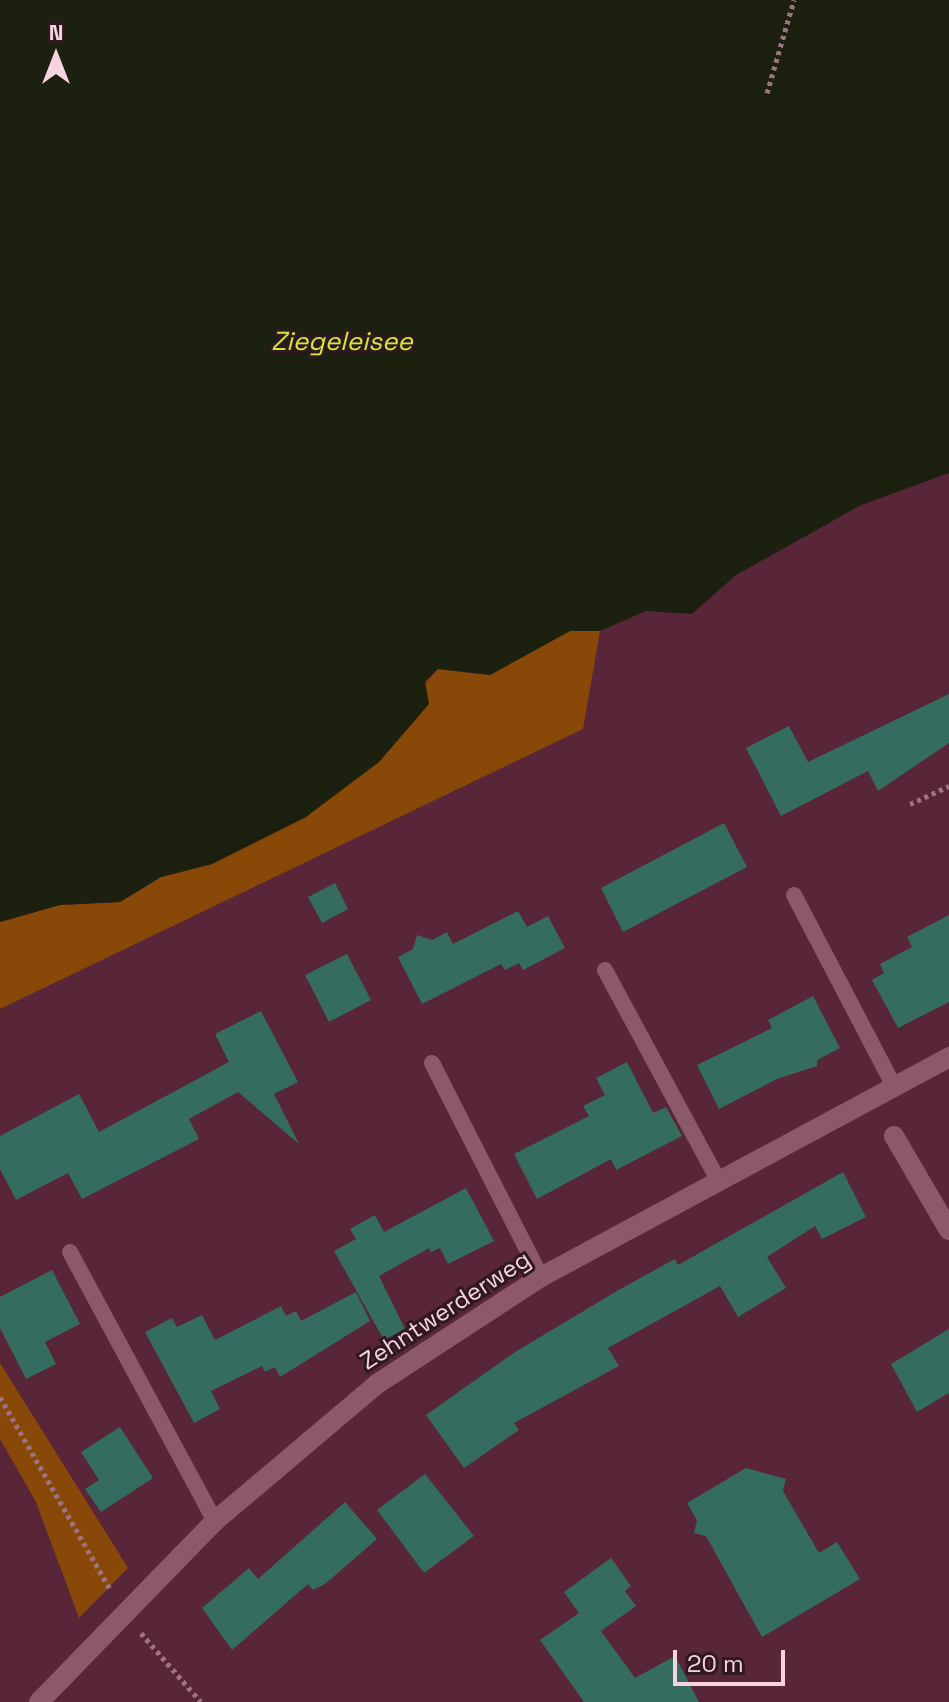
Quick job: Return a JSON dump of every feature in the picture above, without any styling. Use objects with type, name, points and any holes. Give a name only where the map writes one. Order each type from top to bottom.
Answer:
[{"type":"street","name":"Zehntwerderweg","points":[[39,1702],[215,1521],[377,1384],[541,1277],[717,1178],[949,1057]]},
{"type":"street","points":[[894,1136],[949,1230]]},
{"type":"lane","points":[[794,895],[894,1086]]},
{"type":"lane","points":[[605,970],[717,1178]]},
{"type":"lane","points":[[432,1063],[541,1277]]},
{"type":"lane","points":[[70,1252],[215,1521]]},
{"type":"path","points":[[767,93],[794,0]]},
{"type":"path","points":[[910,804],[949,786]]},
{"type":"path","points":[[0,1397],[125,1613],[201,1702]]},
{"type":"shaded area","points":[[570,631],[600,631],[583,729],[0,1009],[0,922],[60,905],[120,902],[161,877],[212,864],[306,817],[438,669],[490,675]]},
{"type":"shaded area","points":[[0,1363],[128,1568],[79,1618],[36,1502],[0,1439]]},
{"type":"water","name":"Ziegeleisee","points":[[0,0],[949,0],[949,473],[861,505],[736,575],[692,614],[646,611],[600,631],[570,631],[490,675],[438,669],[425,681],[429,704],[379,762],[306,817],[212,864],[161,877],[120,902],[60,905],[0,922]]},
{"type":"building","points":[[949,694],[949,743],[878,791],[868,771],[781,816],[746,748],[789,726],[808,762]]},
{"type":"building","points":[[724,823],[747,867],[623,932],[601,888]]},
{"type":"building","points":[[335,883],[348,909],[322,923],[308,897]]},
{"type":"building","points":[[518,911],[527,927],[548,916],[565,948],[523,970],[519,963],[505,970],[501,964],[422,1004],[398,957],[413,949],[417,935],[432,940],[447,932],[453,944]]},
{"type":"building","points":[[949,915],[949,1002],[898,1028],[872,980],[884,973],[880,964],[912,947],[907,937]]},
{"type":"building","points":[[347,954],[371,1000],[329,1022],[305,975]]},
{"type":"building","points":[[813,996],[840,1048],[817,1060],[817,1066],[777,1079],[719,1109],[697,1065],[772,1028],[768,1020]]},
{"type":"building","points":[[261,1011],[298,1082],[274,1094],[299,1144],[238,1092],[189,1119],[199,1139],[82,1199],[68,1173],[16,1200],[0,1169],[0,1136],[79,1094],[99,1132],[229,1062],[215,1034]]},
{"type":"building","points":[[627,1062],[653,1113],[666,1107],[682,1136],[616,1170],[611,1159],[537,1199],[514,1154],[589,1116],[583,1106],[605,1095],[596,1078]]},
{"type":"building","points":[[843,1172],[866,1217],[822,1239],[815,1226],[767,1257],[786,1288],[738,1317],[720,1286],[608,1348],[619,1366],[514,1423],[519,1430],[464,1468],[426,1415],[515,1352],[622,1288],[675,1259],[678,1265]]},
{"type":"building","points":[[466,1188],[494,1241],[448,1264],[440,1248],[431,1252],[429,1248],[379,1276],[405,1329],[384,1340],[334,1251],[356,1239],[350,1229],[375,1215],[384,1232]]},
{"type":"building","points":[[52,1270],[80,1324],[45,1342],[56,1364],[26,1379],[0,1328],[0,1297]]},
{"type":"building","points":[[356,1292],[370,1321],[280,1377],[275,1367],[265,1372],[262,1366],[211,1391],[220,1409],[194,1423],[145,1332],[172,1318],[177,1327],[202,1315],[215,1340],[281,1306],[286,1316],[296,1311],[301,1321]]},
{"type":"building","points":[[949,1329],[949,1393],[917,1412],[891,1364]]},
{"type":"building","points":[[120,1427],[153,1478],[101,1512],[85,1489],[99,1480],[81,1452]]},
{"type":"building","points":[[746,1468],[786,1479],[783,1491],[819,1553],[837,1542],[860,1579],[762,1637],[706,1536],[694,1533],[697,1520],[687,1503]]},
{"type":"building","points":[[425,1474],[474,1536],[424,1573],[377,1510]]},
{"type":"building","points":[[345,1502],[377,1539],[325,1584],[313,1590],[308,1584],[232,1650],[202,1608],[249,1568],[258,1579]]},
{"type":"building","points":[[611,1558],[631,1586],[625,1591],[636,1606],[601,1631],[635,1678],[675,1656],[699,1702],[584,1702],[540,1640],[579,1613],[564,1592]]}]
